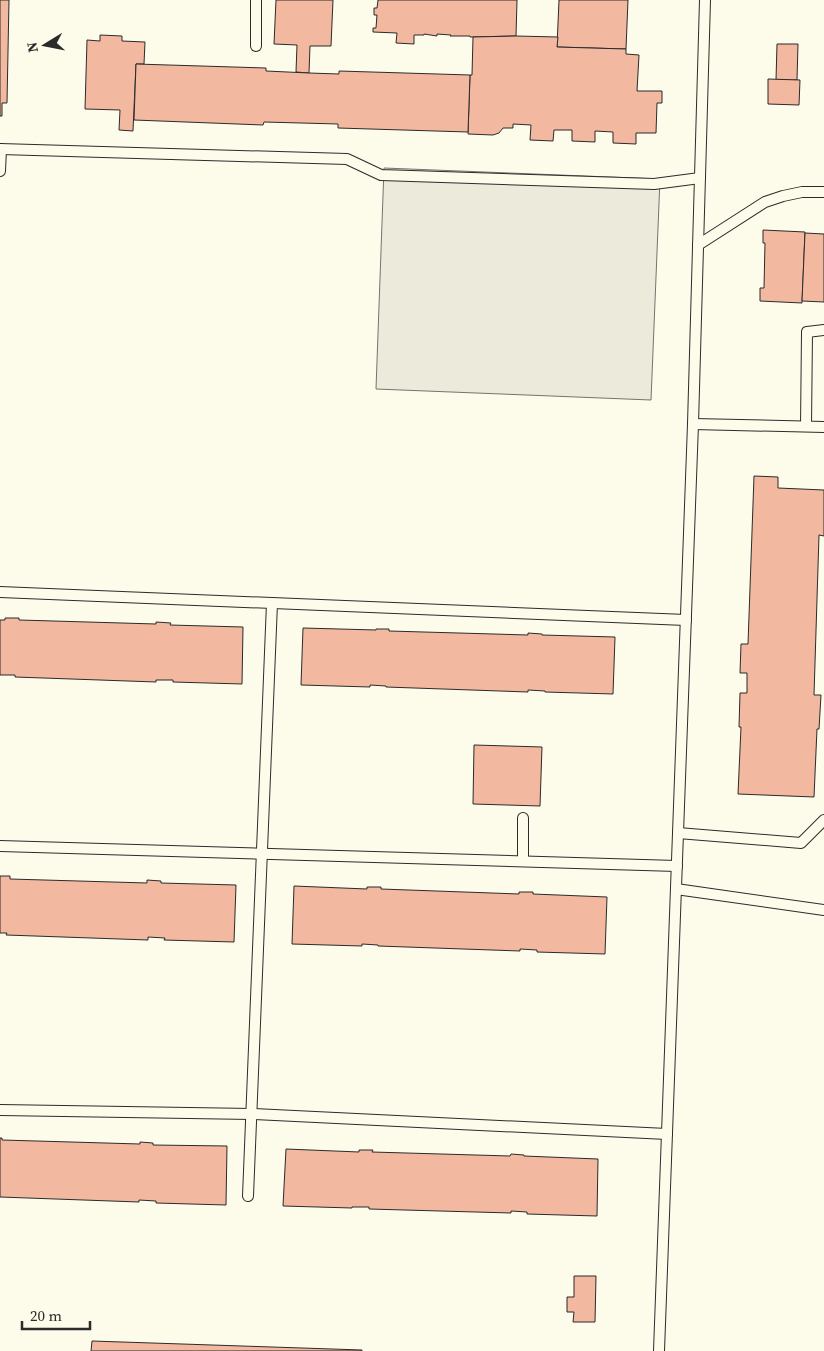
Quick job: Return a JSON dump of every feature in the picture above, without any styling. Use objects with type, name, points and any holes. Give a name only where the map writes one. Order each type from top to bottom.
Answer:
[{"type":"lane","points":[[256,0],[256,46]]},
{"type":"lane","points":[[659,1351],[693,424],[705,0]]},
{"type":"lane","points":[[0,171],[0,149],[347,159],[381,175],[654,184],[700,178]]},
{"type":"lane","points":[[698,245],[765,202],[802,192],[824,192]]},
{"type":"lane","points":[[806,426],[807,332],[824,330]]},
{"type":"lane","points":[[693,424],[824,427]]},
{"type":"lane","points":[[0,592],[686,620]]},
{"type":"lane","points":[[248,1196],[272,603]]},
{"type":"lane","points":[[523,818],[523,861]]},
{"type":"lane","points":[[678,834],[801,842],[824,820]]},
{"type":"lane","points":[[0,846],[677,866]]},
{"type":"lane","points":[[676,889],[824,910]]},
{"type":"lane","points":[[0,1110],[252,1114],[667,1134]]},
{"type":"shaded area","points":[[384,168],[660,179],[651,400],[376,389]]},
{"type":"building","points":[[0,0],[9,0],[7,103],[2,103],[2,116],[0,116]]},
{"type":"building","points":[[276,0],[333,0],[331,46],[310,46],[309,73],[296,72],[297,45],[274,44]]},
{"type":"building","points":[[378,0],[517,0],[516,36],[470,37],[424,34],[414,35],[414,44],[396,43],[397,33],[373,32],[373,28],[376,28],[377,15],[374,15],[374,8],[377,8]]},
{"type":"building","points":[[559,0],[628,0],[626,49],[557,47]]},
{"type":"building","points":[[100,35],[122,36],[122,41],[145,42],[144,64],[136,64],[133,131],[119,130],[120,110],[85,109],[87,40],[100,41]]},
{"type":"building","points":[[473,37],[558,37],[557,47],[626,49],[626,54],[639,55],[637,91],[662,91],[662,103],[657,103],[656,133],[636,133],[636,144],[613,143],[613,132],[595,131],[595,142],[572,141],[572,130],[554,130],[553,141],[530,140],[531,125],[513,124],[513,128],[503,128],[499,133],[493,135],[468,134]]},
{"type":"building","points":[[777,44],[798,44],[797,80],[776,80]]},
{"type":"building","points":[[136,64],[266,68],[266,71],[339,74],[339,71],[470,75],[468,132],[338,128],[338,124],[264,122],[263,125],[134,120]]},
{"type":"building","points":[[768,79],[800,80],[799,105],[768,104]]},
{"type":"building","points":[[763,230],[805,232],[802,303],[760,301],[760,288],[764,288],[765,243],[763,243]]},
{"type":"building","points":[[805,233],[824,234],[824,302],[802,301]]},
{"type":"building","points":[[754,476],[778,477],[778,488],[824,490],[824,536],[819,535],[814,695],[821,695],[819,729],[817,729],[814,797],[738,794],[741,727],[739,727],[740,693],[747,693],[747,673],[740,673],[741,644],[748,644]]},
{"type":"building","points":[[5,618],[156,624],[156,622],[171,623],[170,625],[243,627],[242,684],[0,675],[0,620],[5,620]]},
{"type":"building","points":[[303,628],[615,637],[613,694],[370,685],[370,687],[301,685]]},
{"type":"building","points":[[474,745],[542,747],[540,806],[473,804]]},
{"type":"building","points":[[0,876],[10,876],[10,879],[147,883],[147,880],[161,881],[161,883],[236,885],[234,942],[164,940],[165,938],[148,937],[148,940],[6,935],[7,933],[0,933]]},
{"type":"building","points":[[294,886],[367,889],[367,887],[381,887],[381,889],[519,894],[519,892],[533,892],[533,894],[607,897],[605,954],[537,952],[537,950],[520,949],[520,951],[362,944],[362,946],[292,944]]},
{"type":"building","points":[[0,1138],[2,1140],[140,1144],[140,1142],[153,1143],[153,1145],[227,1146],[226,1205],[156,1203],[156,1201],[139,1200],[139,1202],[0,1197]]},
{"type":"building","points":[[286,1149],[359,1152],[359,1150],[373,1150],[372,1152],[510,1156],[511,1154],[598,1159],[597,1216],[527,1214],[527,1212],[511,1211],[511,1213],[369,1209],[369,1207],[283,1206]]},
{"type":"building","points":[[574,1276],[596,1276],[595,1322],[573,1322],[574,1312],[567,1312],[567,1297],[574,1297]]},
{"type":"building","points":[[92,1341],[362,1350],[362,1351],[91,1351]]}]
